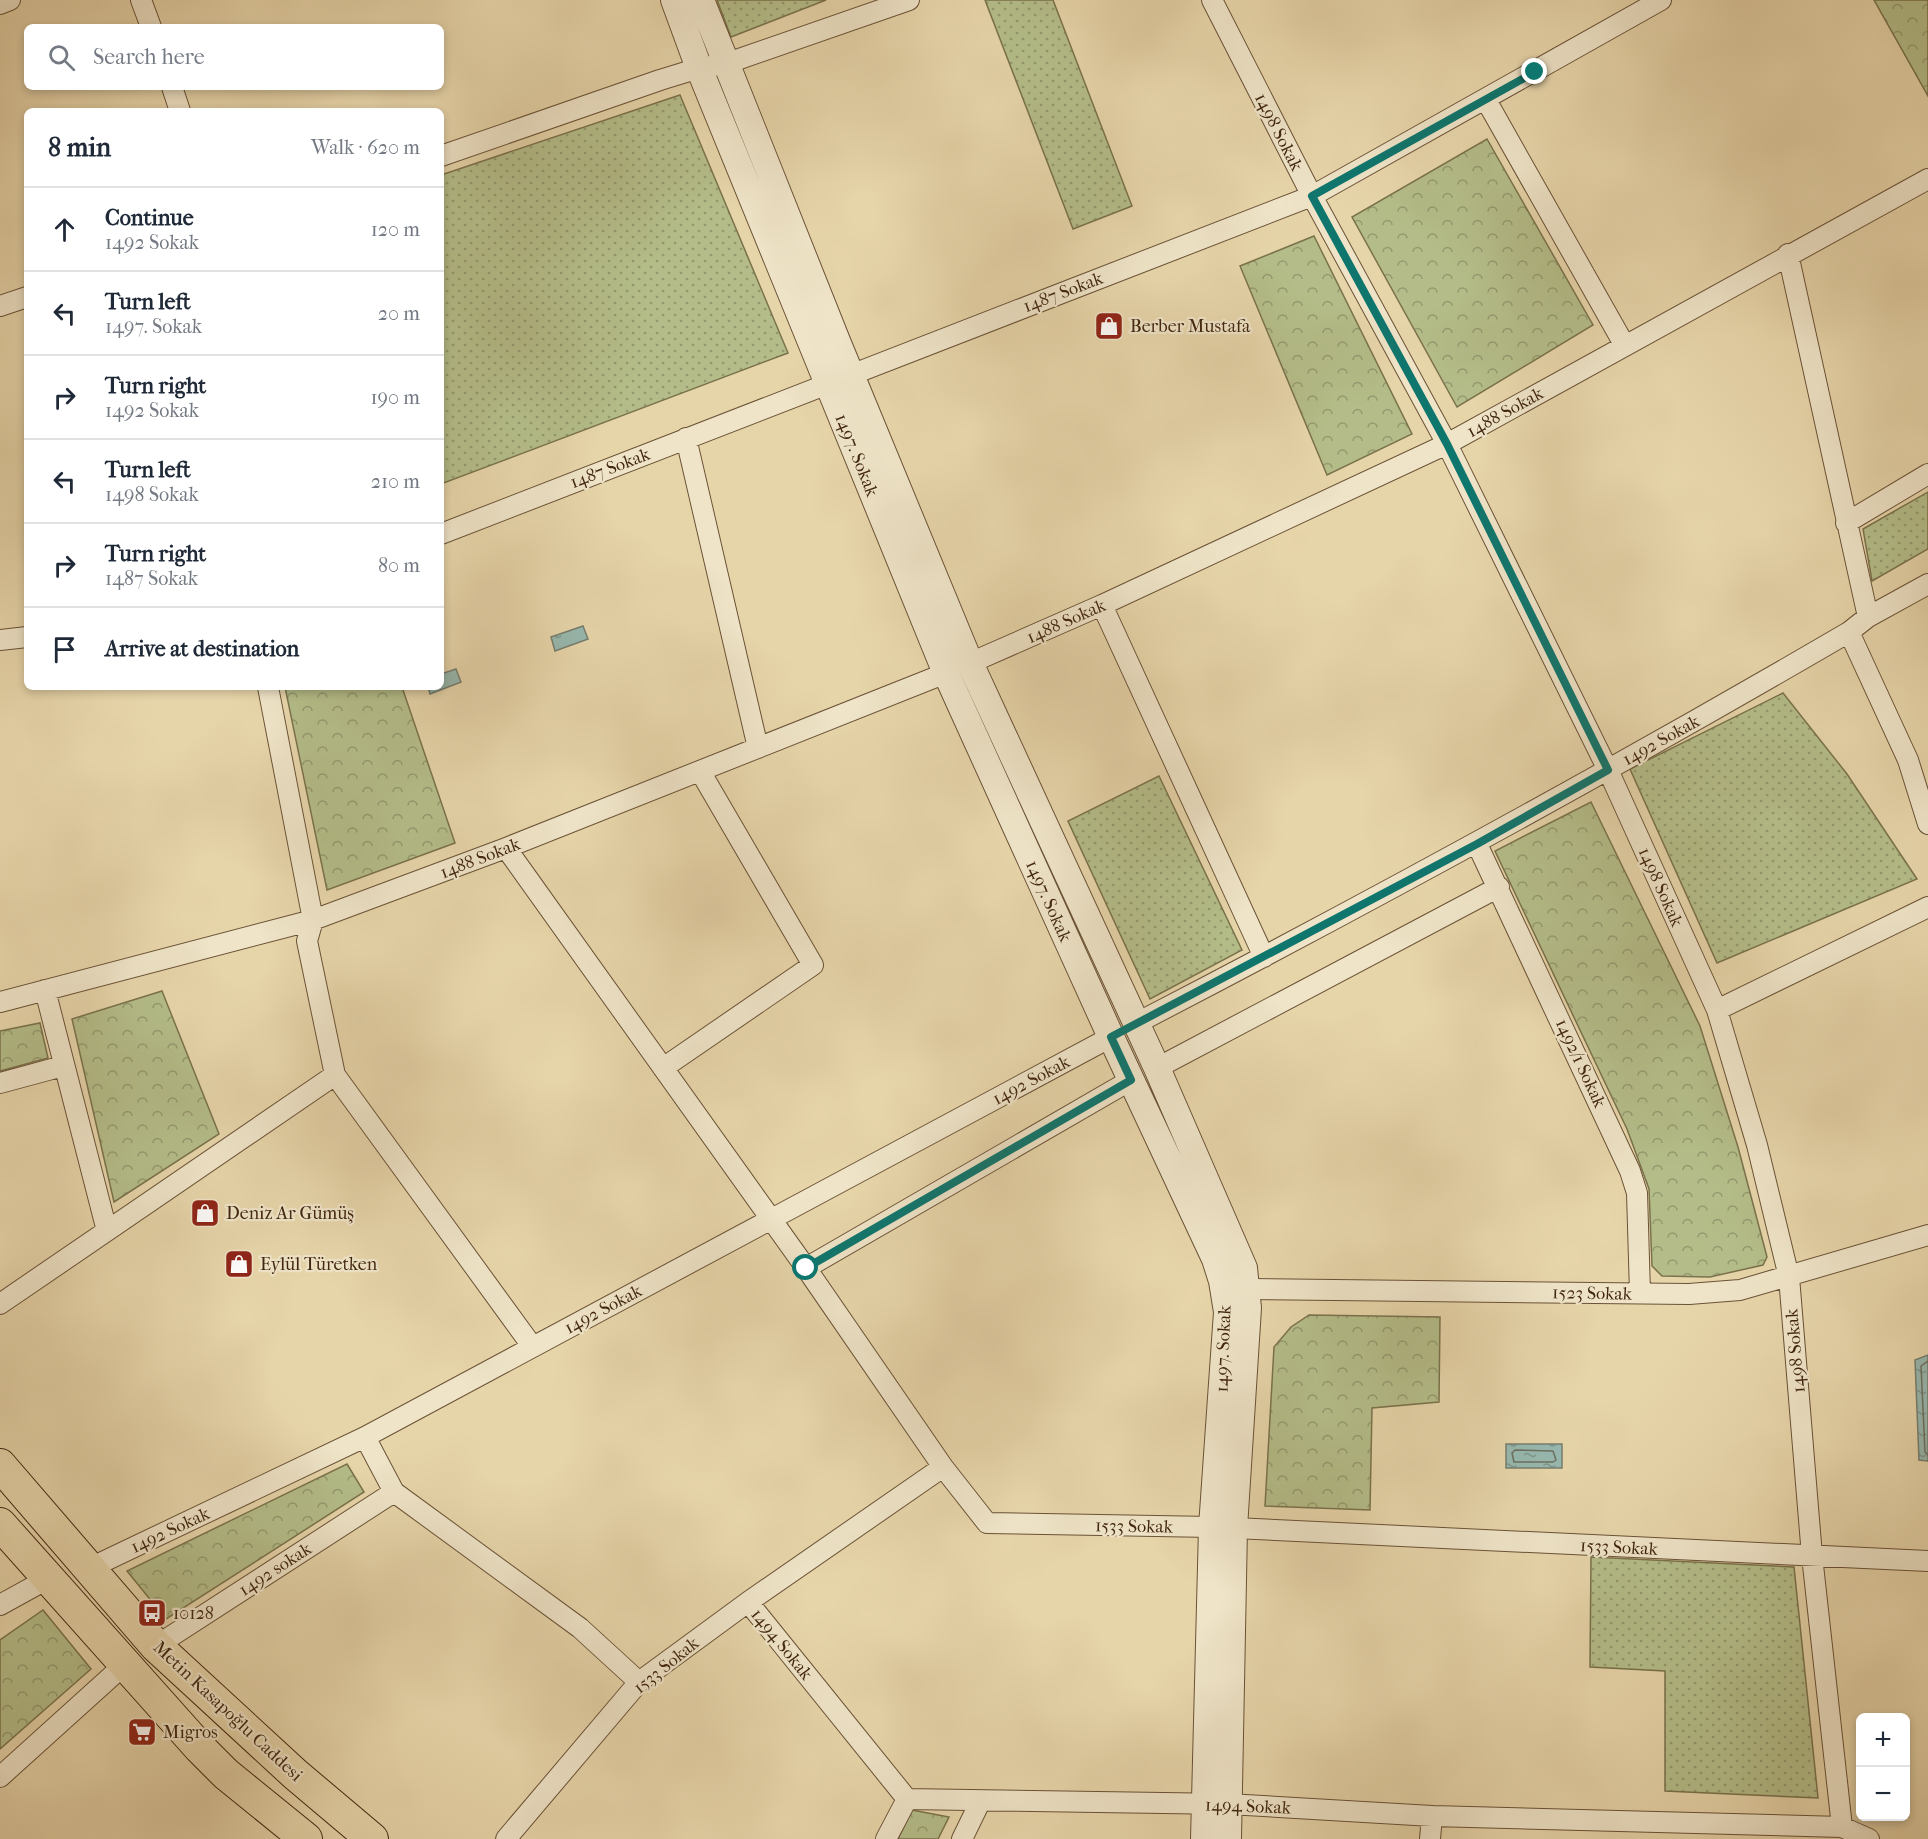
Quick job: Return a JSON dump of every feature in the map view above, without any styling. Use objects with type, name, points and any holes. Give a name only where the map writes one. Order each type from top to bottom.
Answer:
[{"type":"main road","name":"Metin Kasapoğlu Caddesi","points":[[0,1465],[156,1646],[295,1774],[372,1839]]},
{"type":"main road","points":[[0,1524],[124,1665],[226,1774],[306,1839]]},
{"type":"street","points":[[0,4],[10,0]]},
{"type":"street","points":[[141,0],[150,24]]},
{"type":"street","name":"1497. Sokak","points":[[674,0],[699,68],[839,379],[1157,1068],[1238,1251],[1247,1289],[1223,1528]]},
{"type":"street","name":"1497. Sokak","points":[[701,0],[946,673],[1111,1037],[1215,1259],[1222,1281],[1227,1312],[1216,1804],[1204,1839]]},
{"type":"street","points":[[444,155],[699,68],[725,64],[909,0]]},
{"type":"street","name":"1498 Sokak","points":[[1212,0],[1312,196],[1447,444],[1608,770],[1717,1010],[1757,1144],[1789,1276],[1812,1556],[1842,1827]]},
{"type":"street","name":"1487 Sokak","points":[[444,533],[1312,196],[1661,0]]},
{"type":"street","points":[[173,90],[179,108]]},
{"type":"street","points":[[1486,100],[1625,346]]},
{"type":"street","name":"1488 Sokak","points":[[970,663],[1102,605],[1447,444],[1788,254],[1928,179]]},
{"type":"street","points":[[1788,254],[1868,617]]},
{"type":"street","points":[[0,306],[24,298]]},
{"type":"street","points":[[686,438],[758,748]]},
{"type":"street","points":[[1846,523],[1928,474]]},
{"type":"street","name":"1492 Sokak","points":[[1135,1024],[1477,844],[1849,632],[1868,617],[1928,584]]},
{"type":"street","points":[[1102,605],[1264,957]]},
{"type":"street","points":[[1849,632],[1908,760],[1928,824]]},
{"type":"street","points":[[0,640],[24,637]]},
{"type":"street","points":[[946,673],[970,663]]},
{"type":"street","name":"1488 Sokak","points":[[0,1002],[313,920],[506,848],[946,673]]},
{"type":"street","points":[[269,690],[313,920],[307,941],[336,1075],[532,1346]]},
{"type":"street","points":[[663,1068],[813,965],[700,771]]},
{"type":"street","name":"1492/1 Sokak","points":[[1477,844],[1630,1171],[1637,1193],[1640,1293]]},
{"type":"street","points":[[506,848],[806,1268],[943,1467]]},
{"type":"street","points":[[806,1268],[1131,1080],[1499,887]]},
{"type":"street","points":[[1717,1010],[1928,907]]},
{"type":"street","points":[[45,990],[107,1230]]},
{"type":"street","points":[[1111,1037],[1135,1024]]},
{"type":"street","name":"1492 Sokak","points":[[88,1569],[365,1437],[1111,1037]]},
{"type":"street","points":[[0,1083],[63,1066]]},
{"type":"street","points":[[0,1304],[336,1075]]},
{"type":"street","name":"1523 Sokak","points":[[1247,1289],[1689,1294],[1740,1290],[1928,1235]]},
{"type":"street","points":[[365,1437],[394,1492],[579,1628],[639,1682]]},
{"type":"street","name":"1533 Sokak","points":[[506,1839],[639,1682],[748,1602],[943,1467],[987,1523],[1223,1528],[1928,1561]]},
{"type":"street","name":"1492 sokak","points":[[156,1646],[394,1492]]},
{"type":"street","points":[[0,1605],[49,1578]]},
{"type":"street","name":"1494 Sokak","points":[[748,1602],[907,1799],[980,1802],[1216,1804],[1432,1815],[1842,1827]]},
{"type":"street","points":[[0,1778],[124,1665]]},
{"type":"street","points":[[886,1839],[907,1799]]},
{"type":"street","points":[[962,1839],[980,1802]]},
{"type":"street","name":"1497. Sokak","points":[[1216,1804],[1228,1839]]},
{"type":"street","points":[[1430,1839],[1432,1815]]},
{"type":"street","points":[[1842,1827],[1869,1839]]},
{"type":"green space","points":[[717,0],[826,0],[731,37]]},
{"type":"green space","points":[[985,0],[1053,0],[1132,206],[1073,229]]},
{"type":"green space","points":[[1874,0],[1928,0],[1928,96]]},
{"type":"green space","points":[[680,95],[788,353],[444,483],[444,174]]},
{"type":"green space","points":[[1487,139],[1593,325],[1457,407],[1352,217]]},
{"type":"green space","points":[[1314,236],[1412,434],[1327,475],[1240,266]]},
{"type":"green space","points":[[1928,492],[1928,549],[1872,581],[1863,529]]},
{"type":"green space","points":[[286,690],[403,690],[455,843],[327,890]]},
{"type":"green space","points":[[1783,693],[1847,774],[1917,879],[1717,963],[1630,769]]},
{"type":"green space","points":[[1159,776],[1242,950],[1150,999],[1068,821]]},
{"type":"green space","points":[[1591,802],[1700,1026],[1738,1147],[1767,1257],[1763,1265],[1710,1277],[1662,1276],[1652,1266],[1649,1189],[1627,1129],[1495,851]]},
{"type":"green space","points":[[162,991],[219,1134],[114,1202],[72,1019]]},
{"type":"green space","points":[[40,1023],[48,1058],[0,1071],[0,1031]]},
{"type":"green space","points":[[1309,1315],[1440,1317],[1439,1402],[1372,1408],[1370,1510],[1265,1506],[1274,1347],[1291,1327]]},
{"type":"green space","points":[[347,1464],[364,1492],[166,1619],[127,1571]]},
{"type":"green space","points":[[1591,1557],[1794,1567],[1818,1798],[1665,1791],[1665,1671],[1590,1667]]},
{"type":"green space","points":[[43,1610],[91,1669],[0,1749],[0,1640]]},
{"type":"green space","points":[[912,1810],[949,1817],[938,1839],[898,1839]]},
{"type":"water","points":[[583,626],[588,639],[555,651],[551,637]]},
{"type":"water","points":[[456,669],[461,682],[444,689],[444,673]]},
{"type":"water","points":[[429,690],[440,690],[430,694]]},
{"type":"water","points":[[1928,1355],[1928,1461],[1919,1460],[1915,1360]]},
{"type":"water","points":[[1506,1444],[1562,1444],[1562,1468],[1506,1468]]},
{"type":"place","name":"Berber Mustafa","points":[[1109,326]]},
{"type":"place","name":"Deniz Ar Gümüş","points":[[205,1213]]},
{"type":"place","name":"Eylül Türetken","points":[[239,1264]]},
{"type":"place","name":"10128","points":[[152,1613]]},
{"type":"place","name":"Migros","points":[[142,1732]]},
{"type":"route","points":[[806,1268],[1131,1080],[1111,1037],[1477,844],[1608,770],[1447,444],[1312,196],[1535,72]]}]
